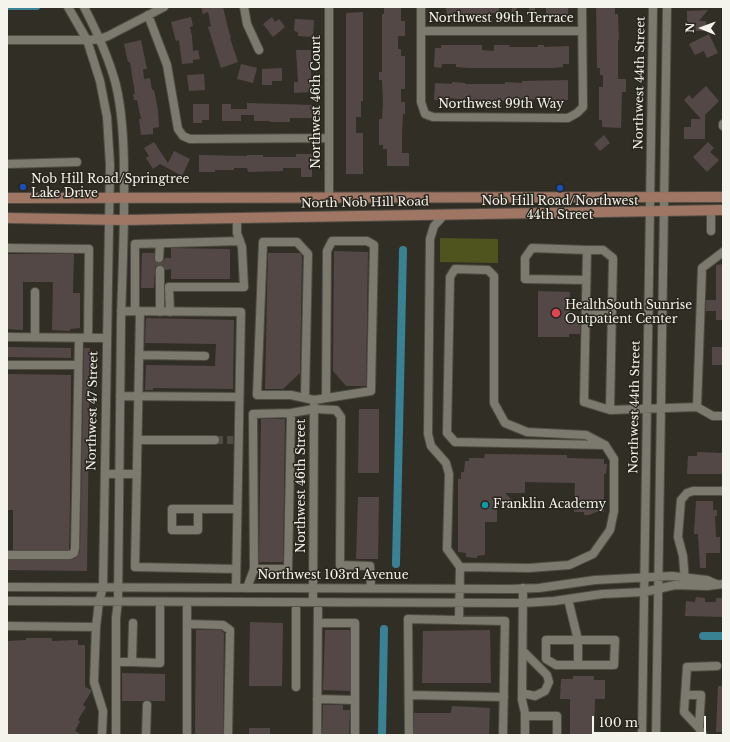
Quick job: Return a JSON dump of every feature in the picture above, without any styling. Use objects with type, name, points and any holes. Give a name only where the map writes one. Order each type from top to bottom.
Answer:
[{"type":"main road","name":"North Nob Hill Road","points":[[7,198],[723,197]]},
{"type":"main road","name":"North Nob Hill Road","points":[[7,218],[124,220],[723,210]]},
{"type":"street","name":"Northwest 47 Street","points":[[68,7],[86,40],[100,81],[107,117],[110,165],[108,198],[103,587],[99,602],[96,627],[94,682],[103,712],[102,735]]},
{"type":"street","points":[[84,7],[100,39],[116,85],[124,151],[118,602],[116,618],[116,735]]},
{"type":"street","points":[[7,40],[100,39],[164,7]]},
{"type":"street","points":[[244,7],[247,24],[259,50]]},
{"type":"street","name":"Northwest 46th Court","points":[[329,7],[329,197]]},
{"type":"street","points":[[421,7],[421,31]]},
{"type":"street","points":[[582,7],[582,32]]},
{"type":"street","name":"Northwest 44th Street","points":[[642,735],[653,7]]},
{"type":"street","name":"Northwest 44th Street","points":[[656,735],[667,7]]},
{"type":"street","points":[[148,15],[167,65],[178,129],[183,136],[190,139],[328,138]]},
{"type":"street","name":"Northwest 99th Terrace","points":[[421,31],[582,32]]},
{"type":"street","name":"Northwest 99th Way","points":[[421,31],[421,102],[425,114],[434,117],[568,118],[577,113],[583,107],[582,32]]},
{"type":"street","points":[[7,164],[77,162]]},
{"type":"street","points":[[711,210],[711,231]]},
{"type":"street","points":[[444,215],[434,226],[430,239],[428,434],[431,446],[446,462],[449,474],[447,549],[460,567],[458,603],[459,620]]},
{"type":"street","points":[[170,312],[169,287],[244,287],[242,247],[237,233],[237,218]]},
{"type":"street","points":[[236,569],[135,567],[140,355],[135,244],[240,241]]},
{"type":"street","points":[[305,397],[308,254],[296,242],[263,242],[257,395],[291,395],[305,397],[326,398],[371,391],[374,245],[367,241],[332,241],[327,251],[326,398]]},
{"type":"street","points":[[159,258],[160,244]]},
{"type":"street","points":[[7,248],[89,249],[88,338]]},
{"type":"street","points":[[586,280],[525,279],[525,258],[532,248],[603,250],[613,258],[610,410]]},
{"type":"street","points":[[586,250],[584,402],[610,410],[697,408],[713,416],[723,416]]},
{"type":"street","points":[[697,408],[702,268],[723,252]]},
{"type":"street","points":[[460,567],[529,568],[569,565],[594,554],[610,530],[614,511],[614,459],[605,445],[586,434],[527,432],[505,423],[494,403],[494,276],[488,270],[455,269],[450,277],[447,433],[455,442],[605,445]]},
{"type":"street","points":[[160,270],[160,312]]},
{"type":"street","points":[[35,292],[35,337]]},
{"type":"street","points":[[121,311],[240,312],[239,397],[236,440],[236,588]]},
{"type":"street","points":[[586,312],[612,312]]},
{"type":"street","points":[[106,322],[121,322]]},
{"type":"street","points":[[7,337],[106,338]]},
{"type":"street","points":[[7,555],[70,555],[74,553],[79,338]]},
{"type":"street","points":[[140,355],[205,356]]},
{"type":"street","points":[[7,365],[78,365]]},
{"type":"street","points":[[120,396],[239,397]]},
{"type":"street","name":"Northwest 46th Street","points":[[314,397],[313,588],[318,623],[317,735]]},
{"type":"street","points":[[247,588],[254,569],[253,414],[290,413],[314,409],[336,410],[341,417],[340,565],[370,566],[371,588]]},
{"type":"street","points":[[254,569],[288,569],[290,413]]},
{"type":"street","points":[[138,440],[215,440]]},
{"type":"street","points":[[105,474],[137,474]]},
{"type":"street","points":[[685,581],[683,556],[678,537],[679,508],[683,496],[693,491],[723,491]]},
{"type":"street","points":[[198,509],[237,509]]},
{"type":"street","name":"Northwest 103rd Avenue","points":[[7,587],[522,588],[552,586],[595,580],[658,576],[685,581]]},
{"type":"street","points":[[7,601],[523,603],[602,594],[644,592],[675,585],[685,581],[707,586],[720,584]]},
{"type":"street","points":[[522,588],[522,693],[525,716],[525,735]]},
{"type":"street","points":[[568,599],[578,640],[578,665]]},
{"type":"street","points":[[116,662],[160,663],[160,602]]},
{"type":"street","points":[[187,602],[187,735]]},
{"type":"street","points":[[296,602],[296,687]]},
{"type":"street","points":[[409,735],[408,619],[505,621],[503,735]]},
{"type":"street","points":[[132,662],[133,623]]},
{"type":"street","points":[[318,623],[355,623],[356,735]]},
{"type":"street","points":[[187,624],[223,625],[230,630],[228,735]]},
{"type":"street","points":[[7,626],[96,627]]},
{"type":"street","points":[[546,640],[578,640],[614,640],[614,666],[556,665],[546,659],[546,640]]},
{"type":"street","points":[[522,693],[535,696],[545,690],[549,682],[547,675],[523,651]]},
{"type":"street","points":[[701,732],[684,712],[687,666],[717,666]]},
{"type":"street","points":[[409,695],[504,697]]},
{"type":"street","points":[[685,695],[701,695],[701,732]]},
{"type":"street","points":[[317,699],[355,700]]},
{"type":"street","points":[[146,735],[147,705]]},
{"type":"street","points":[[525,716],[557,716],[557,735]]},
{"type":"green space","points":[[440,238],[498,239],[498,263],[440,262]]},
{"type":"water","points":[[7,7],[42,7],[38,10],[7,10]]},
{"type":"building","points":[[201,7],[223,7],[230,38],[238,62],[221,68],[208,27],[211,26],[208,12],[203,14]]},
{"type":"building","points":[[384,7],[401,7],[401,21],[405,21],[405,36],[398,36],[398,49],[401,49],[401,56],[405,56],[405,89],[401,89],[401,102],[405,102],[405,114],[403,114],[402,153],[409,153],[409,166],[387,166],[387,149],[383,149],[383,145],[379,145],[379,119],[382,119],[383,102],[382,80],[379,80],[379,72],[382,72],[382,14],[384,14]]},
{"type":"building","points":[[446,7],[499,7],[499,13],[492,13],[492,16],[447,15]]},
{"type":"building","points":[[512,7],[517,7],[517,16],[511,16]]},
{"type":"building","points":[[529,7],[535,7],[535,16],[529,16]]},
{"type":"building","points":[[546,7],[568,7],[568,14],[552,14],[552,16],[546,16]]},
{"type":"building","points":[[596,8],[615,8],[615,14],[618,14],[618,79],[626,79],[626,92],[622,92],[621,128],[602,127],[602,120],[599,120],[599,87],[603,87],[603,75],[600,75],[600,68],[597,68]]},
{"type":"building","points":[[708,10],[699,21],[706,21],[707,31],[687,31],[687,11]]},
{"type":"building","points":[[363,12],[363,101],[361,101],[361,117],[356,117],[356,133],[363,133],[363,174],[346,174],[346,13]]},
{"type":"building","points":[[191,17],[193,26],[190,27],[193,51],[198,50],[200,59],[193,60],[193,63],[182,64],[179,40],[176,41],[171,22]]},
{"type":"building","points":[[272,17],[275,22],[279,19],[285,27],[273,37],[263,24]]},
{"type":"building","points":[[295,19],[314,20],[313,37],[298,36],[298,32],[294,31]]},
{"type":"building","points":[[709,34],[718,53],[707,58],[704,51],[695,55],[689,44]]},
{"type":"building","points":[[141,40],[147,69],[143,69],[144,79],[150,78],[152,90],[154,90],[158,110],[159,127],[153,128],[153,134],[141,135],[139,119],[141,119],[137,100],[134,100],[133,94],[135,94],[130,62],[128,62],[124,44]]},
{"type":"building","points":[[441,45],[482,45],[482,50],[494,51],[494,45],[510,45],[509,47],[538,47],[538,45],[544,45],[544,47],[569,46],[569,64],[563,64],[563,67],[552,68],[469,68],[456,67],[456,64],[442,64],[441,68],[434,67],[435,48],[441,48]]},
{"type":"building","points":[[296,50],[311,50],[311,92],[294,93],[294,82],[298,82]]},
{"type":"building","points":[[241,64],[257,68],[253,83],[237,79]]},
{"type":"building","points":[[282,68],[282,81],[272,81],[272,85],[262,85],[262,69]]},
{"type":"building","points":[[204,74],[205,90],[189,91],[187,75]]},
{"type":"building","points":[[568,80],[568,100],[552,100],[552,103],[546,103],[547,99],[500,101],[500,103],[494,103],[494,101],[469,102],[469,100],[448,98],[447,100],[434,100],[435,83],[452,84],[452,82],[465,84],[505,84],[505,82],[522,83],[522,81]]},
{"type":"building","points":[[706,86],[719,101],[705,115],[705,139],[684,139],[684,127],[691,127],[691,119],[701,119],[684,100],[689,95],[692,99]]},
{"type":"building","points":[[247,103],[312,105],[312,118],[290,118],[290,122],[270,122],[254,121],[254,115],[241,115],[241,121],[222,121],[222,104],[231,104],[231,109],[247,109]]},
{"type":"building","points":[[193,104],[209,104],[209,120],[202,120],[202,123],[193,123]]},
{"type":"building","points":[[604,135],[610,143],[600,151],[594,144]]},
{"type":"building","points":[[154,142],[168,163],[174,151],[190,159],[182,176],[160,164],[153,169],[146,158],[149,156],[144,148]]},
{"type":"building","points":[[708,142],[714,148],[710,152],[719,160],[707,172],[693,157]]},
{"type":"building","points":[[296,154],[312,154],[312,177],[301,177],[301,168],[283,168],[283,171],[248,172],[247,168],[234,168],[234,170],[199,172],[199,155],[263,155],[263,157],[296,157]]},
{"type":"building","points":[[171,248],[230,249],[230,279],[171,279],[171,269],[165,270],[163,265],[160,265],[155,267],[154,288],[141,288],[142,253],[154,253],[154,260],[159,263],[165,258],[171,258]]},
{"type":"building","points":[[334,251],[368,252],[366,386],[346,386],[333,371]]},
{"type":"building","points":[[268,253],[300,253],[302,256],[300,373],[283,389],[265,389]]},
{"type":"building","points":[[7,254],[74,254],[73,293],[80,293],[80,328],[70,329],[70,331],[52,330],[53,282],[23,282],[23,330],[7,329]]},
{"type":"building","points":[[723,264],[723,320],[716,320],[716,311],[706,311],[706,300],[716,300],[716,265]]},
{"type":"building","points":[[538,291],[570,292],[569,320],[580,320],[580,334],[569,334],[569,337],[538,337]]},
{"type":"building","points":[[146,318],[234,320],[233,389],[153,388],[153,390],[145,390],[146,365],[215,366],[216,344],[145,343]]},
{"type":"building","points":[[7,347],[71,348],[71,358],[7,357]]},
{"type":"building","points":[[712,347],[723,347],[723,365],[712,365]]},
{"type":"building","points":[[84,348],[90,348],[87,571],[7,570],[7,560],[70,560],[76,558],[79,554]]},
{"type":"building","points":[[7,374],[71,375],[69,550],[13,550],[13,510],[7,510]]},
{"type":"building","points":[[359,409],[379,409],[379,473],[358,473]]},
{"type":"building","points":[[261,419],[285,419],[283,562],[259,562]]},
{"type":"building","points":[[697,452],[723,453],[723,474],[687,474],[688,456],[697,456]]},
{"type":"building","name":"Franklin Academy","points":[[485,454],[567,455],[567,458],[604,459],[604,464],[607,464],[606,474],[604,474],[604,512],[584,515],[584,512],[574,512],[575,483],[525,482],[525,493],[505,493],[514,502],[506,510],[497,502],[497,522],[485,522],[485,555],[477,556],[477,558],[466,557],[466,553],[458,552],[458,479],[461,479],[461,472],[464,472],[465,461],[469,461],[469,458],[484,458]]},
{"type":"building","points":[[358,497],[379,497],[378,559],[356,559]]},
{"type":"building","points":[[696,501],[713,501],[713,510],[717,510],[717,516],[715,516],[716,537],[720,537],[720,553],[706,553],[706,568],[700,568],[698,534],[694,534]]},
{"type":"building","points":[[696,597],[705,598],[705,602],[716,602],[716,598],[723,598],[723,617],[685,616],[686,601],[695,602]]},
{"type":"building","points":[[250,622],[283,623],[282,686],[249,686]]},
{"type":"building","points":[[196,630],[221,630],[224,633],[223,735],[195,735]]},
{"type":"building","points":[[325,630],[350,630],[350,691],[323,690]]},
{"type":"building","points":[[490,630],[491,683],[422,683],[423,631]]},
{"type":"building","points":[[26,638],[52,638],[52,641],[78,640],[78,645],[85,645],[85,687],[91,690],[91,692],[83,705],[86,707],[78,720],[80,721],[75,731],[82,735],[7,735],[7,641],[26,640]]},
{"type":"building","points":[[122,673],[165,674],[165,701],[122,701]]},
{"type":"building","points":[[573,676],[594,676],[594,680],[605,680],[605,699],[595,699],[594,735],[570,735],[570,699],[560,699],[561,679],[573,679]]},
{"type":"building","points":[[718,686],[723,686],[723,732],[716,732]]},
{"type":"building","points":[[323,705],[343,705],[343,710],[350,710],[349,735],[322,735]]},
{"type":"building","points":[[452,706],[490,708],[489,735],[414,735],[414,713],[451,713]]},
{"type":"building","points":[[249,728],[270,728],[270,735],[249,735]]},
{"type":"waterway","points":[[396,564],[403,250]]},
{"type":"waterway","points":[[382,735],[384,629]]},
{"type":"waterway","points":[[703,636],[723,636]]},
{"type":"tunnel","points":[[159,258],[160,270]]},
{"type":"tunnel","points":[[215,440],[233,440]]},
{"type":"place","name":"Nob Hill Road/Springtree Lake Drive","points":[[23,187]]},
{"type":"place","name":"Nob Hill Road/Northwest 44th Street","points":[[560,188]]},
{"type":"place","name":"HealthSouth Sunrise Outpatient Center","points":[[556,313]]},
{"type":"place","name":"Franklin Academy","points":[[485,505]]}]
